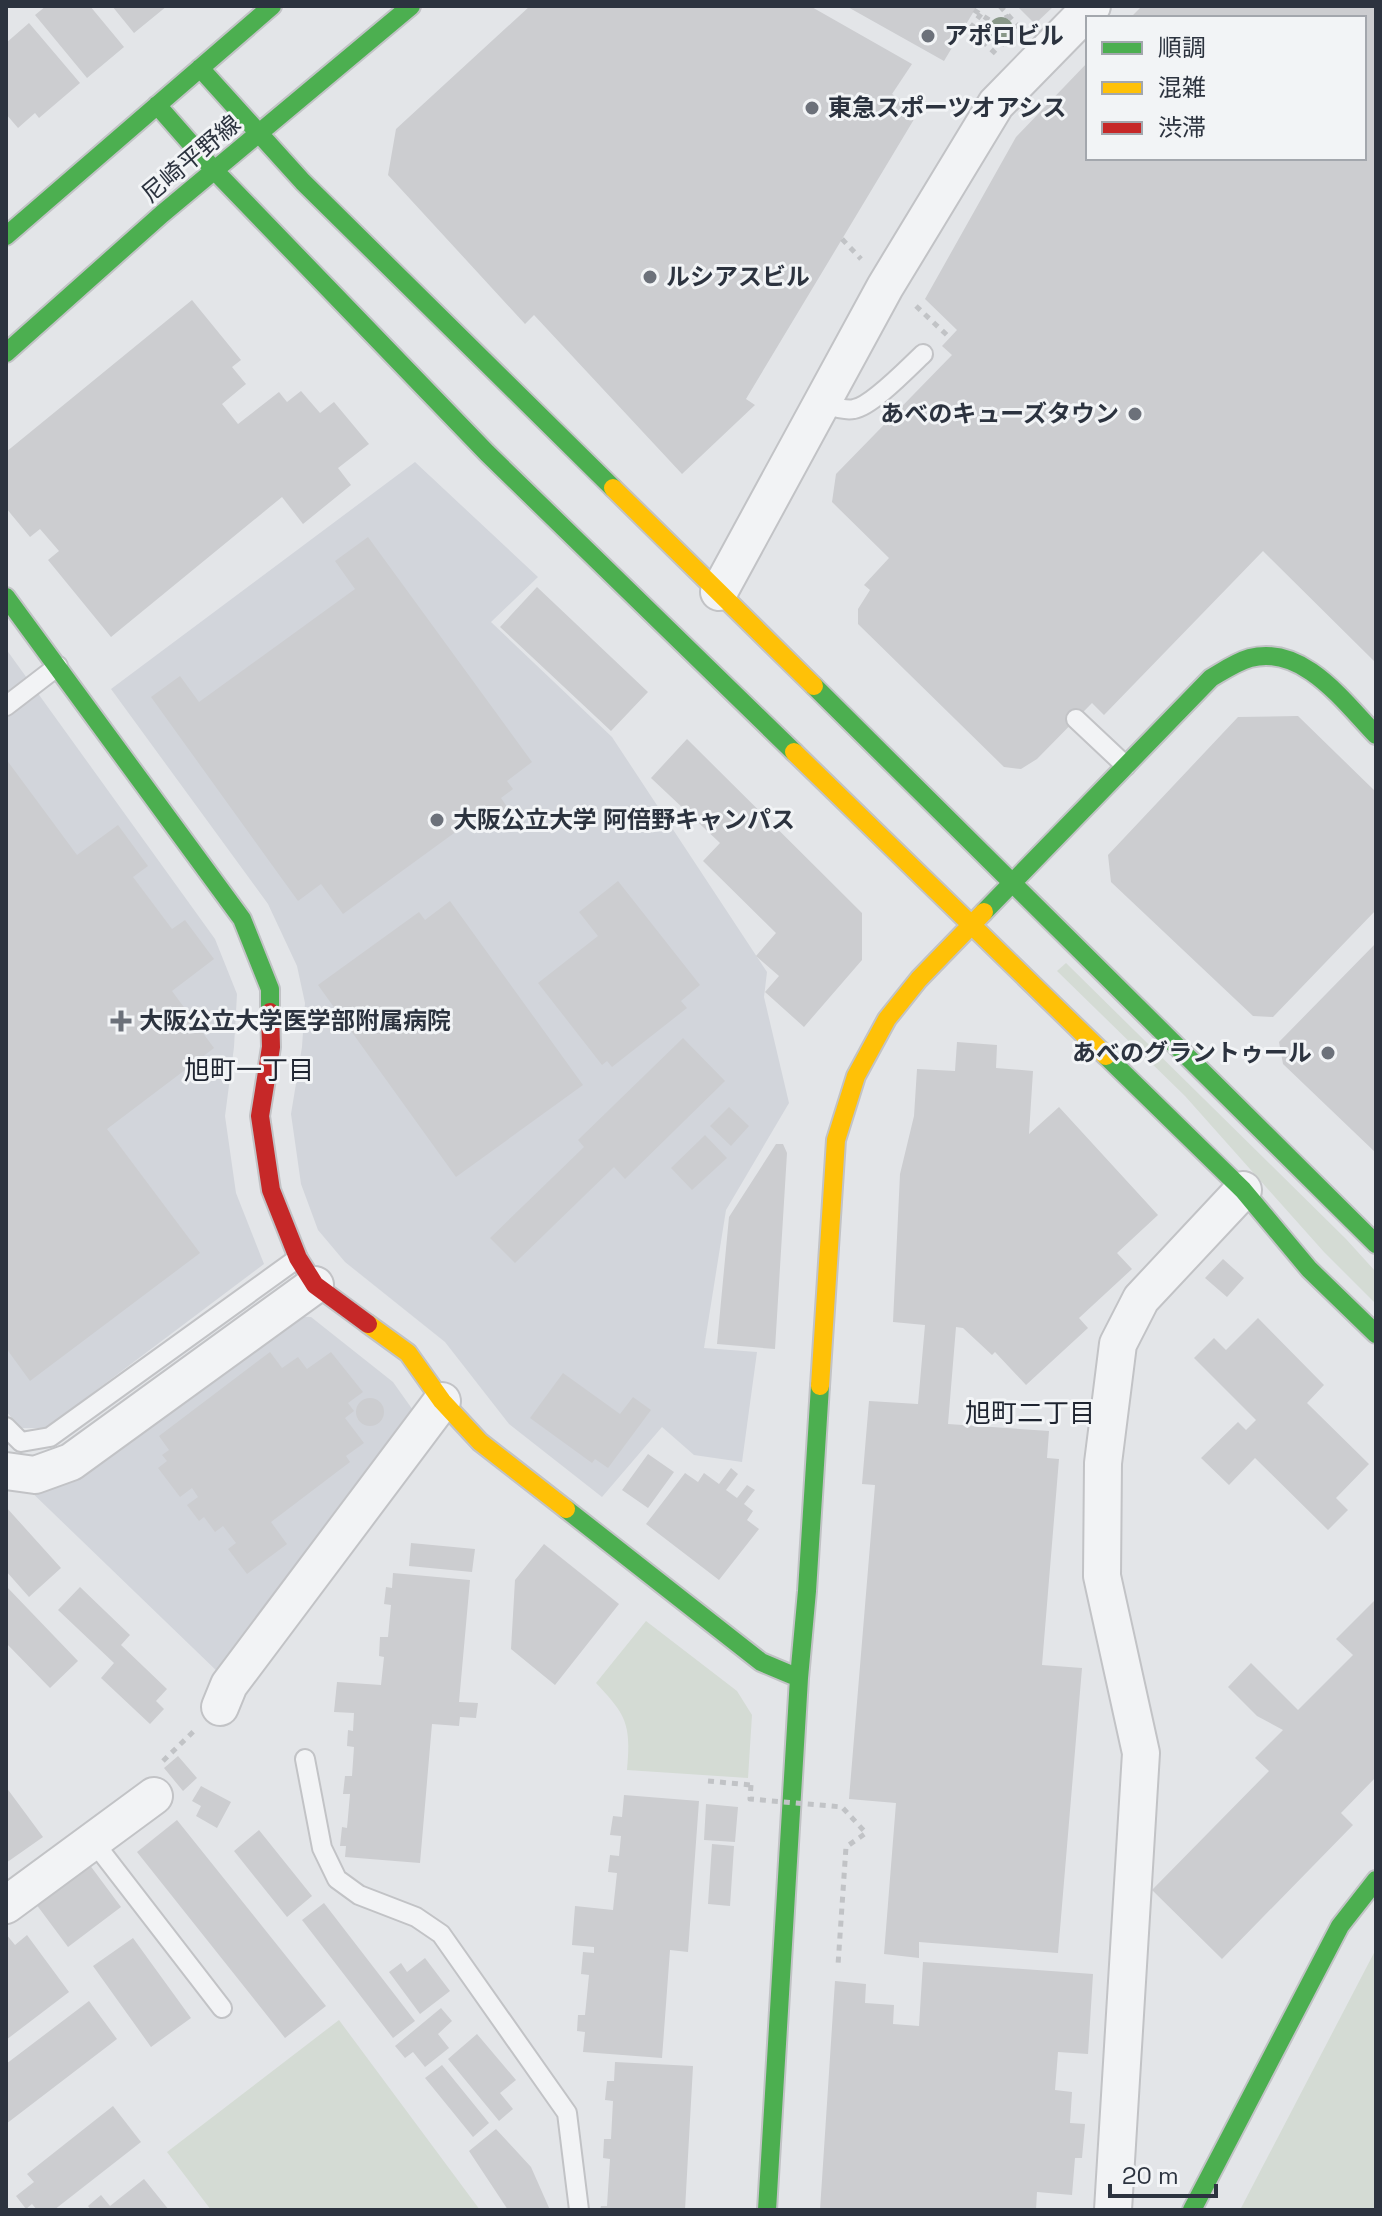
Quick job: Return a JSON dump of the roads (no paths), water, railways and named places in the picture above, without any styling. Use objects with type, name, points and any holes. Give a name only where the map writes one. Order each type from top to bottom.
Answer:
[{"type":"street","points":[[6,236],[272,6]]},
{"type":"street","name":"尼崎平野線","points":[[6,353],[214,170],[411,6]]},
{"type":"street","points":[[719,592],[885,287],[996,104],[1092,6]]},
{"type":"street","points":[[200,68],[314,193],[1376,1244]]},
{"type":"street","points":[[157,105],[214,170],[487,453],[1243,1190],[1309,1269],[1376,1334]]},
{"type":"street","points":[[6,597],[242,919],[270,989],[271,1047],[260,1116],[271,1190],[307,1272],[408,1353],[442,1401],[480,1442],[761,1662],[799,1678]]},
{"type":"street","points":[[767,2210],[836,1140],[856,1076],[887,1019],[919,979],[1211,678],[1251,657],[1280,656],[1314,673],[1376,735]]},
{"type":"street","points":[[1113,2210],[1141,1753],[1102,1576],[1103,1463],[1116,1359],[1118,1344],[1141,1299],[1243,1190]]},
{"type":"street","points":[[6,1471],[35,1475],[71,1462],[307,1272]]},
{"type":"street","points":[[220,1707],[229,1685],[442,1401]]},
{"type":"street","points":[[6,1905],[154,1796]]},
{"type":"street","points":[[1192,2210],[1340,1926],[1376,1881]]},
{"type":"lane","points":[[822,403],[854,409],[872,400],[923,354]]},
{"type":"lane","points":[[6,706],[58,666]]},
{"type":"lane","points":[[1076,719],[1126,766]]},
{"type":"lane","points":[[6,1427],[21,1442],[50,1437],[307,1272]]},
{"type":"lane","points":[[305,1759],[322,1848],[337,1879],[359,1895],[416,1917],[441,1934],[567,2113],[579,2210]]},
{"type":"lane","points":[[93,1841],[222,2008]]},
{"type":"place","name":"アポロビル","points":[[928,36]]},
{"type":"place","name":"東急スポーツオアシス","points":[[812,108]]},
{"type":"place","name":"ルシアスビル","points":[[650,277]]},
{"type":"place","name":"あべのキューズタウン","points":[[1135,414]]},
{"type":"place","name":"大阪公立大学 阿倍野キャンパス","points":[[437,820]]},
{"type":"place","name":"大阪公立大学医学部附属病院","points":[[121,1021]]},
{"type":"place","name":"あべのグラントゥール","points":[[1328,1053]]},
{"type":"district","name":"旭町一丁目","points":[[249,1070]]},
{"type":"district","name":"旭町二丁目","points":[[1030,1413]]}]
